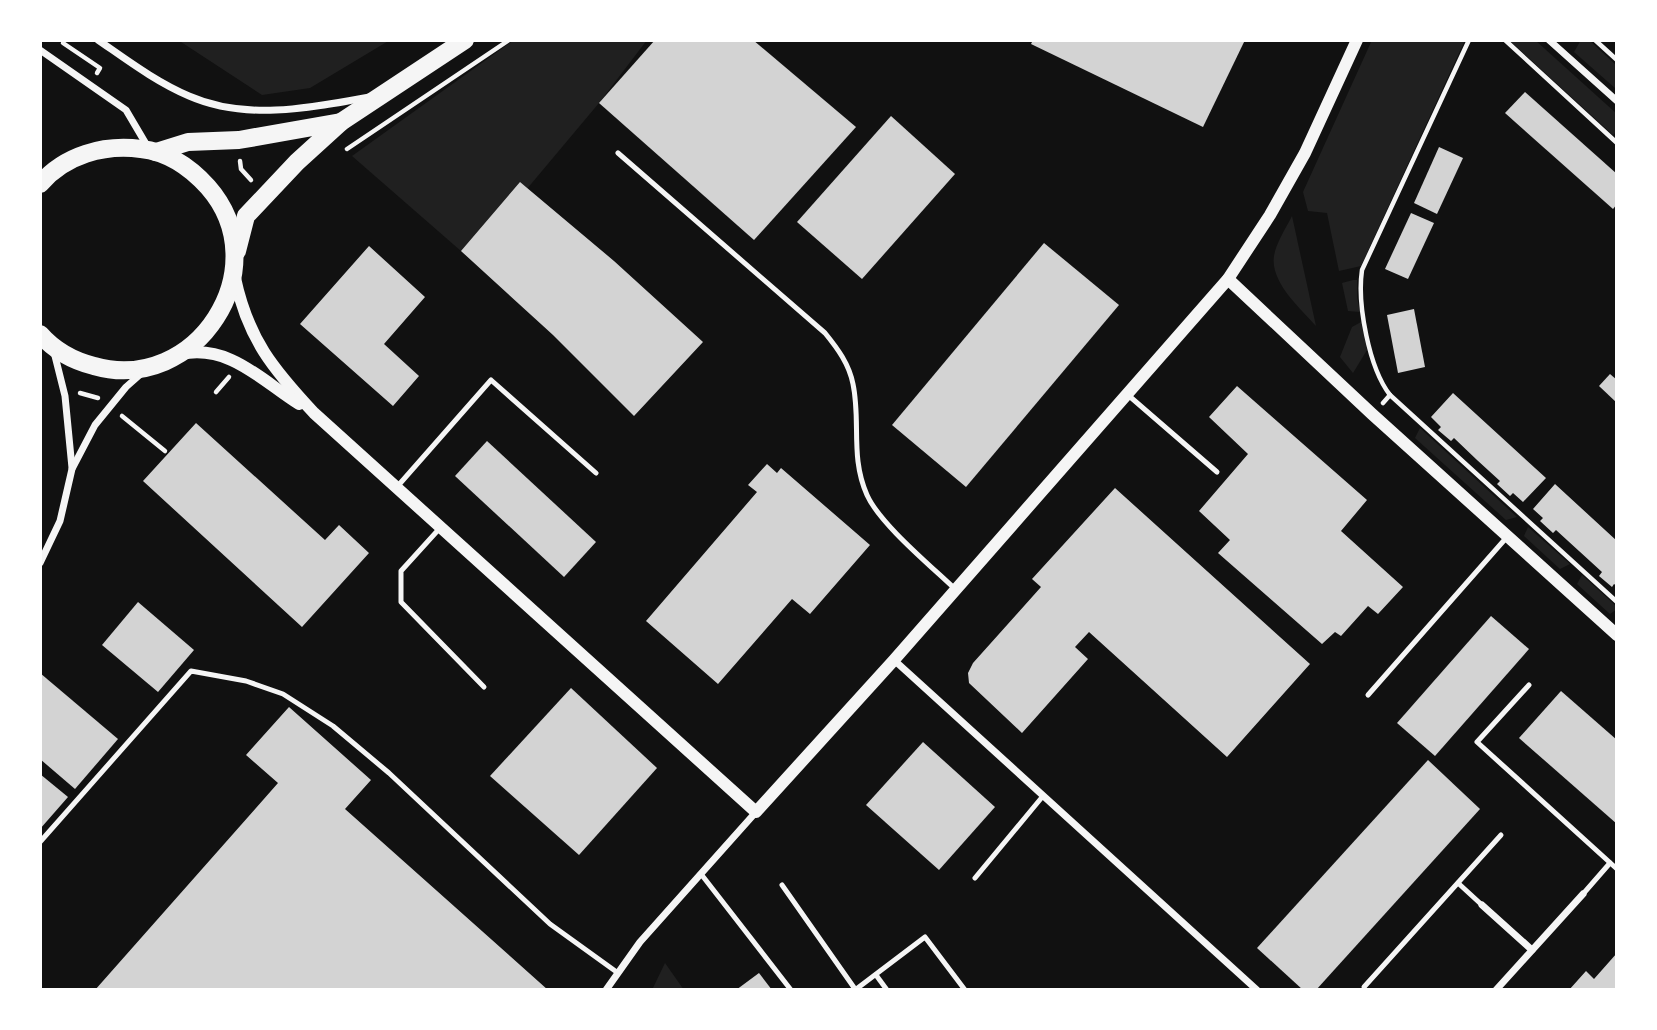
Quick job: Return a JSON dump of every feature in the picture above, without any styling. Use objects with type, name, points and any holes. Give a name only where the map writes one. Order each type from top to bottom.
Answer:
[{"type":"main road","points":[[44,338],[82,363],[102,369],[128,370],[149,367],[185,351],[208,331],[225,303],[239,236],[246,216],[264,195],[341,122],[465,40]]},
{"type":"main road","points":[[153,151],[187,142],[239,141],[341,122]]},
{"type":"main road","points":[[40,184],[69,160],[95,150],[122,146],[153,151],[178,162],[198,176],[214,195],[226,216],[233,240],[234,268]]},
{"type":"street","points":[[98,40],[162,83],[191,97],[247,110],[295,109],[383,94]]},
{"type":"street","points":[[606,990],[640,942],[894,660],[1228,279],[1270,215],[1305,153],[1357,40]]},
{"type":"street","points":[[1549,40],[1617,101]]},
{"type":"street","points":[[40,50],[126,110],[153,151]]},
{"type":"street","points":[[234,268],[243,308],[258,346],[282,379],[314,414],[756,812]]},
{"type":"street","points":[[1228,279],[1372,414],[1617,635]]},
{"type":"street","points":[[44,338],[65,396],[72,469]]},
{"type":"street","points":[[177,355],[190,352],[228,357],[261,376],[314,414]]},
{"type":"street","points":[[40,563],[60,520],[72,469],[95,425],[126,387],[149,367]]},
{"type":"street","points":[[894,660],[1256,990]]},
{"type":"street","points":[[1496,990],[1583,894]]},
{"type":"street","points":[[1482,905],[1532,950]]},
{"type":"lane","points":[[618,153],[825,333],[843,356],[853,384],[855,445],[867,496],[880,516],[955,589]]},
{"type":"lane","points":[[396,488],[491,380],[596,473]]},
{"type":"lane","points":[[1128,395],[1217,472]]},
{"type":"lane","points":[[440,528],[401,571],[401,602],[484,687]]},
{"type":"lane","points":[[1368,695],[1507,536]]},
{"type":"lane","points":[[40,842],[191,671],[246,681],[283,694],[333,726],[389,773],[551,924],[618,973]]},
{"type":"lane","points":[[1529,685],[1478,742],[1617,869]]},
{"type":"lane","points":[[975,878],[1043,796]]},
{"type":"lane","points":[[1364,987],[1502,835]]},
{"type":"lane","points":[[1583,894],[1611,863]]},
{"type":"lane","points":[[701,874],[791,990]]},
{"type":"lane","points":[[1458,883],[1482,905]]},
{"type":"lane","points":[[782,885],[855,990],[925,937],[965,990]]},
{"type":"lane","points":[[876,975],[887,990]]},
{"type":"path","points":[[342,152],[509,40]]},
{"type":"path","points":[[1469,40],[1362,270],[1361,300],[1373,360],[1380,382],[1390,395],[1617,602]]},
{"type":"path","points":[[1505,40],[1614,141],[1617,134]]},
{"type":"path","points":[[1595,40],[1617,60]]},
{"type":"path","points":[[239,141],[241,169],[264,195]]},
{"type":"path","points":[[1372,414],[1390,395]]},
{"type":"shaded area","points":[[178,40],[390,40],[310,88],[262,95]]},
{"type":"shaded area","points":[[514,40],[647,40],[599,103],[469,258],[352,156]]},
{"type":"shaded area","points":[[1372,40],[1465,40],[1361,266],[1339,271],[1327,213],[1308,211],[1303,192]]},
{"type":"shaded area","points":[[1509,40],[1535,40],[1617,114],[1617,131],[1613,135]]},
{"type":"shaded area","points":[[1581,40],[1589,40],[1617,66],[1615,88],[1574,52]]},
{"type":"shaded area","points":[[1292,216],[1316,326],[1281,285],[1274,266],[1277,246]]},
{"type":"shaded area","points":[[1357,280],[1360,312],[1348,311],[1342,283]]},
{"type":"shaded area","points":[[1361,322],[1367,350],[1353,373],[1340,357],[1352,327]]},
{"type":"shaded area","points":[[1420,428],[1517,517],[1506,520],[1415,438]]},
{"type":"shaded area","points":[[1528,527],[1570,564],[1560,569],[1524,536]]},
{"type":"shaded area","points":[[1582,575],[1617,609],[1610,614],[1577,584]]},
{"type":"shaded area","points":[[665,963],[684,990],[652,990]]},
{"type":"building","points":[[655,40],[753,40],[856,127],[754,240],[599,103]]},
{"type":"building","points":[[1033,40],[1245,40],[1203,127],[1031,44]]},
{"type":"building","points":[[1525,92],[1617,174],[1617,204],[1613,209],[1505,113]]},
{"type":"building","points":[[891,116],[955,174],[862,279],[797,222]]},
{"type":"building","points":[[1439,147],[1463,158],[1437,214],[1414,203]]},
{"type":"building","points":[[520,182],[614,261],[703,342],[634,416],[553,335],[461,251]]},
{"type":"building","points":[[1411,213],[1434,223],[1408,279],[1385,269]]},
{"type":"building","points":[[1044,243],[1119,305],[966,487],[892,425]]},
{"type":"building","points":[[369,246],[425,297],[384,344],[419,376],[393,406],[300,324]]},
{"type":"building","points":[[1414,309],[1425,367],[1398,373],[1387,315]]},
{"type":"building","points":[[1610,374],[1617,380],[1617,403],[1599,386]]},
{"type":"building","points":[[1237,386],[1367,500],[1341,531],[1403,587],[1378,614],[1368,606],[1341,636],[1335,632],[1322,644],[1218,553],[1230,540],[1199,511],[1248,454],[1209,417]]},
{"type":"building","points":[[1453,393],[1546,478],[1523,502],[1513,493],[1510,496],[1497,484],[1500,481],[1454,438],[1451,441],[1438,430],[1441,427],[1431,417]]},
{"type":"building","points":[[196,423],[325,540],[339,525],[369,553],[302,627],[143,481]]},
{"type":"building","points":[[487,441],[596,542],[564,577],[455,476]]},
{"type":"building","points":[[767,464],[777,473],[781,468],[870,545],[810,614],[792,599],[718,684],[646,621],[757,492],[748,485]]},
{"type":"building","points":[[1555,484],[1617,541],[1617,586],[1614,584],[1612,587],[1599,576],[1602,572],[1556,530],[1553,533],[1540,521],[1543,518],[1533,509]]},
{"type":"building","points":[[1115,488],[1310,664],[1227,757],[1089,632],[1075,647],[1088,659],[1022,733],[969,683],[968,673],[973,663],[1041,587],[1032,579]]},
{"type":"building","points":[[138,602],[194,650],[158,692],[102,645]]},
{"type":"building","points":[[1491,616],[1529,649],[1435,756],[1397,723]]},
{"type":"building","points":[[40,673],[118,739],[75,789],[40,759]]},
{"type":"building","points":[[571,688],[657,768],[579,855],[490,776]]},
{"type":"building","points":[[1561,691],[1617,740],[1617,824],[1519,738]]},
{"type":"building","points":[[289,707],[371,780],[345,809],[548,990],[95,990],[278,783],[246,755]]},
{"type":"building","points":[[923,742],[995,807],[939,870],[866,805]]},
{"type":"building","points":[[1428,760],[1480,809],[1316,990],[1303,990],[1257,948]]},
{"type":"building","points":[[40,774],[68,797],[40,829]]},
{"type":"building","points":[[1617,953],[1617,990],[1569,990],[1586,971],[1594,979]]},
{"type":"building","points":[[759,973],[772,990],[736,990]]}]
